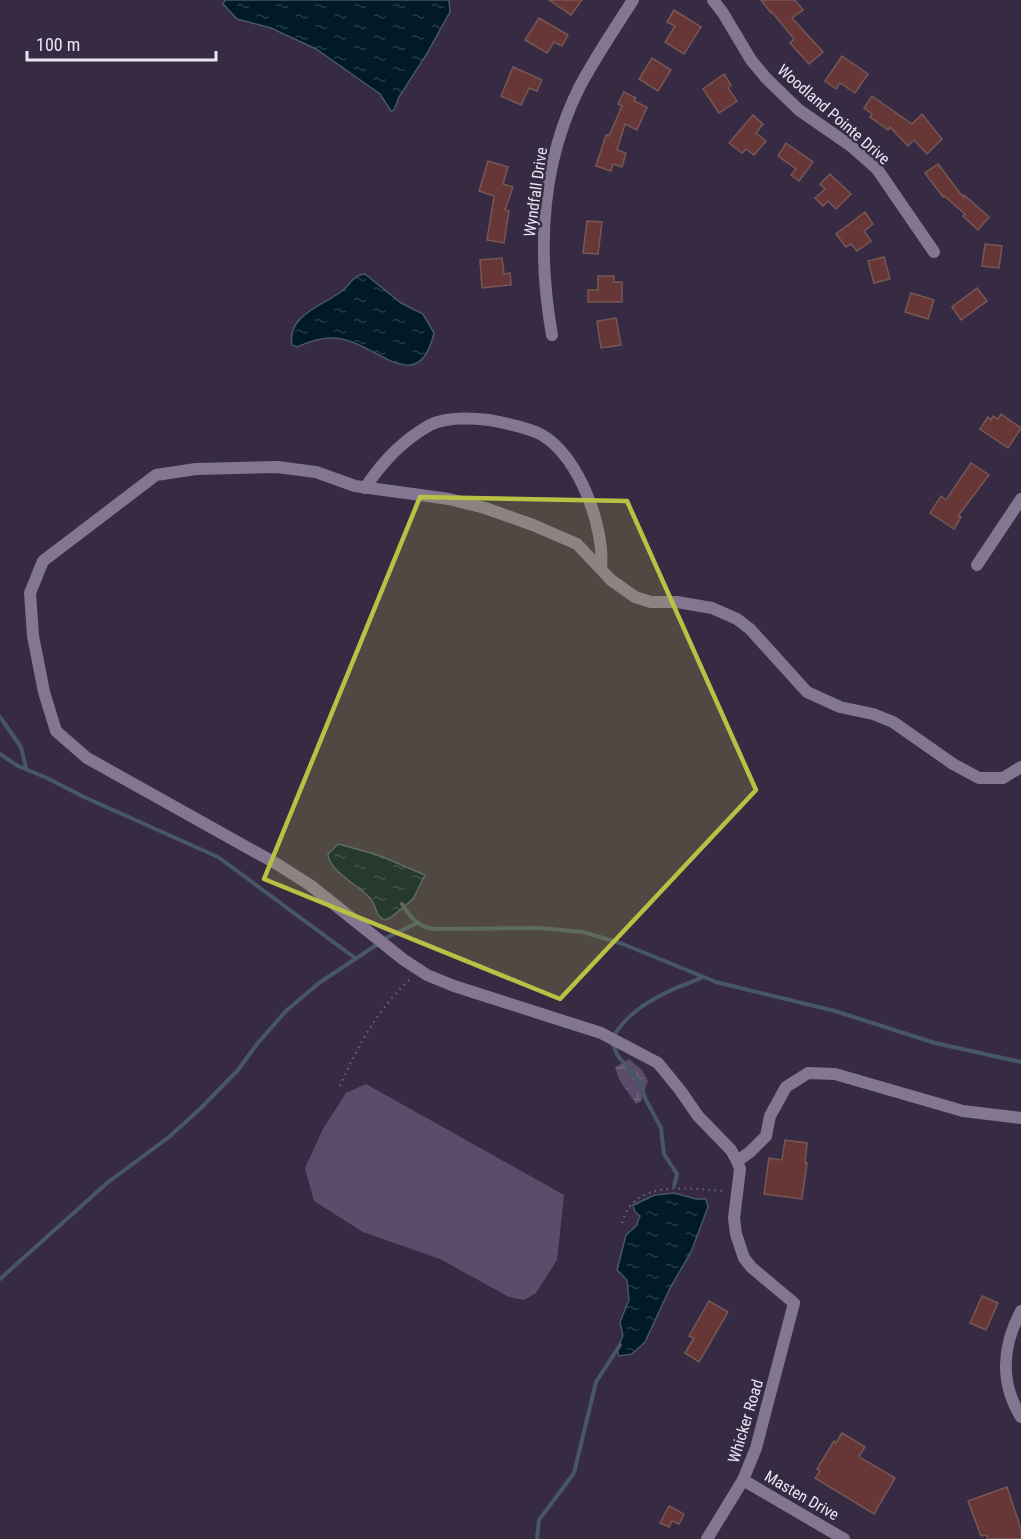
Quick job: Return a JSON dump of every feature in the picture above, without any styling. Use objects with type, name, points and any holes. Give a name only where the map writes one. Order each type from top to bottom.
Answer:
[{"type":"street","name":"Wyndfall Drive","points":[[552,335],[544,274],[544,228],[555,152],[568,112],[580,87],[633,0]]},
{"type":"street","name":"Woodland Pointe Drive","points":[[713,0],[723,12],[751,60],[766,78],[800,110],[851,146],[877,169],[934,252]]},
{"type":"street","points":[[365,488],[378,467],[403,443],[432,424],[470,417],[505,423],[542,435],[565,456],[578,474],[590,503],[602,555],[601,568]]},
{"type":"street","points":[[736,1194],[740,1169],[731,1150],[705,1124],[658,1064],[601,1033],[454,986],[420,970],[373,936],[310,885],[277,864],[87,758],[56,731],[44,692],[33,636],[30,593],[43,561],[156,475],[196,469],[277,467],[316,472],[365,488],[449,499],[485,508],[577,544],[611,580],[635,597],[651,602],[677,602],[712,608],[737,618],[750,629],[807,692],[840,707],[873,714],[893,722],[953,764],[978,778],[1003,778],[1021,767]]},
{"type":"street","points":[[977,565],[1021,499]]},
{"type":"street","points":[[737,1161],[766,1136],[770,1116],[786,1087],[808,1073],[835,1074],[963,1111],[1021,1118]]},
{"type":"street","name":"Whicker Road","points":[[707,1539],[743,1480],[756,1448],[794,1303],[744,1258],[736,1234],[734,1218],[736,1194]]},
{"type":"street","points":[[1021,1311],[1008,1340],[1005,1357],[1009,1392],[1021,1417]]},
{"type":"street","name":"Masten Drive","points":[[743,1480],[844,1539]]},
{"type":"path","points":[[340,1086],[374,1020],[395,993],[420,970]]},
{"type":"path","points":[[622,1223],[630,1205],[643,1195],[655,1190],[727,1191],[736,1194]]},
{"type":"highlighted area","points":[[420,497],[627,501],[756,790],[560,999],[264,879]]},
{"type":"green space","points":[[629,1059],[642,1070],[648,1081],[641,1101],[636,1104],[619,1079],[615,1067]]},
{"type":"green space","points":[[366,1084],[564,1195],[557,1260],[536,1293],[524,1300],[509,1297],[440,1259],[363,1232],[314,1201],[305,1168],[323,1129],[346,1093]]},
{"type":"water","points":[[225,0],[449,0],[450,12],[399,97],[394,110],[391,111],[380,94],[316,49],[271,28],[237,19],[223,4]]},
{"type":"water","points":[[365,274],[401,303],[423,314],[434,333],[427,352],[419,362],[409,365],[398,364],[359,345],[334,338],[321,339],[297,347],[292,345],[295,325],[301,318],[343,290],[355,278]]},
{"type":"water","points":[[338,844],[378,855],[425,875],[413,899],[390,918],[382,919],[370,898],[333,866],[328,854]]},
{"type":"water","points":[[674,1193],[696,1199],[706,1199],[708,1207],[691,1252],[670,1288],[645,1342],[632,1354],[619,1356],[617,1349],[623,1336],[620,1322],[629,1300],[627,1280],[617,1270],[626,1235],[636,1226],[640,1216],[635,1212],[633,1205],[655,1195]]},
{"type":"building","points":[[549,0],[582,0],[571,15]]},
{"type":"building","points":[[761,0],[795,0],[803,10],[792,18],[823,52],[809,64],[790,43],[794,39]]},
{"type":"building","points":[[674,10],[701,27],[684,54],[665,42],[675,26],[667,22]]},
{"type":"building","points":[[539,18],[568,35],[562,46],[554,42],[547,53],[525,40]]},
{"type":"building","points":[[842,56],[868,74],[855,93],[840,83],[836,89],[825,81]]},
{"type":"building","points":[[652,58],[671,70],[658,91],[639,79]]},
{"type":"building","points":[[513,67],[542,80],[537,91],[529,88],[521,105],[501,96]]},
{"type":"building","points":[[724,74],[731,85],[728,88],[737,101],[719,113],[703,89]]},
{"type":"building","points":[[624,92],[636,98],[634,101],[647,107],[637,130],[625,124],[617,150],[626,153],[622,167],[613,164],[611,171],[596,166],[606,135],[609,136],[622,106],[618,104]]},
{"type":"building","points":[[872,96],[912,124],[922,114],[942,139],[927,154],[914,140],[908,146],[890,127],[888,130],[870,117],[872,114],[864,108]]},
{"type":"building","points":[[753,115],[763,124],[756,133],[766,141],[754,155],[746,149],[742,153],[729,143]]},
{"type":"building","points":[[786,143],[813,162],[799,181],[791,175],[796,169],[778,156]]},
{"type":"building","points":[[488,161],[508,167],[503,184],[513,187],[505,210],[509,211],[504,243],[487,240],[494,196],[479,191]]},
{"type":"building","points":[[938,164],[963,197],[964,195],[989,217],[978,230],[963,216],[965,214],[943,197],[925,173]]},
{"type":"building","points":[[830,174],[851,194],[836,209],[828,201],[823,206],[815,198],[825,189],[820,184]]},
{"type":"building","points":[[865,212],[873,224],[864,231],[871,241],[857,251],[851,244],[846,247],[836,234]]},
{"type":"building","points":[[587,221],[602,222],[598,254],[583,253]]},
{"type":"building","points":[[985,244],[1002,246],[999,268],[982,266]]},
{"type":"building","points":[[884,257],[890,279],[874,283],[868,261]]},
{"type":"building","points":[[502,258],[504,274],[510,273],[511,285],[482,288],[480,260]]},
{"type":"building","points":[[598,276],[614,276],[614,282],[622,282],[622,302],[588,302],[588,290],[598,290]]},
{"type":"building","points":[[977,288],[987,301],[961,320],[952,307]]},
{"type":"building","points":[[911,293],[934,300],[928,319],[905,312]]},
{"type":"building","points":[[616,318],[621,345],[601,348],[597,321]]},
{"type":"building","points":[[1001,414],[1021,428],[1008,448],[980,429],[988,417],[991,420],[993,416],[998,419]]},
{"type":"building","points":[[971,463],[989,475],[958,516],[961,517],[954,529],[930,513],[941,496],[946,500]]},
{"type":"building","points":[[785,1140],[807,1143],[802,1199],[764,1194],[769,1158],[782,1160]]},
{"type":"building","points":[[982,1296],[998,1303],[986,1330],[970,1323]]},
{"type":"building","points":[[709,1301],[728,1312],[699,1362],[685,1353],[694,1338],[689,1336]]},
{"type":"building","points":[[842,1433],[865,1447],[859,1456],[861,1458],[895,1478],[874,1514],[815,1478],[820,1471],[817,1469],[834,1441],[836,1443]]},
{"type":"building","points":[[1007,1487],[1021,1529],[1021,1539],[988,1539],[986,1535],[981,1536],[968,1501]]},
{"type":"building","points":[[669,1506],[684,1514],[679,1524],[672,1521],[669,1527],[660,1523]]},
{"type":"waterway","points":[[0,717],[21,747],[26,768]]},
{"type":"waterway","points":[[0,754],[18,766],[218,857],[355,958]]},
{"type":"waterway","points":[[402,904],[414,920],[433,929],[539,928],[583,932],[623,944],[716,982],[835,1011],[935,1043],[1021,1062]]},
{"type":"waterway","points":[[384,939],[417,923]]},
{"type":"waterway","points":[[0,1279],[107,1183],[169,1137],[201,1108],[238,1070],[286,1011],[319,983],[378,944]]},
{"type":"waterway","points":[[615,1034],[627,1019],[650,1001],[702,977]]},
{"type":"waterway","points":[[612,1043],[618,1056],[640,1083],[645,1098],[661,1128],[664,1154],[677,1174],[674,1186]]},
{"type":"waterway","points":[[537,1539],[539,1520],[574,1473],[596,1382],[620,1345]]}]
